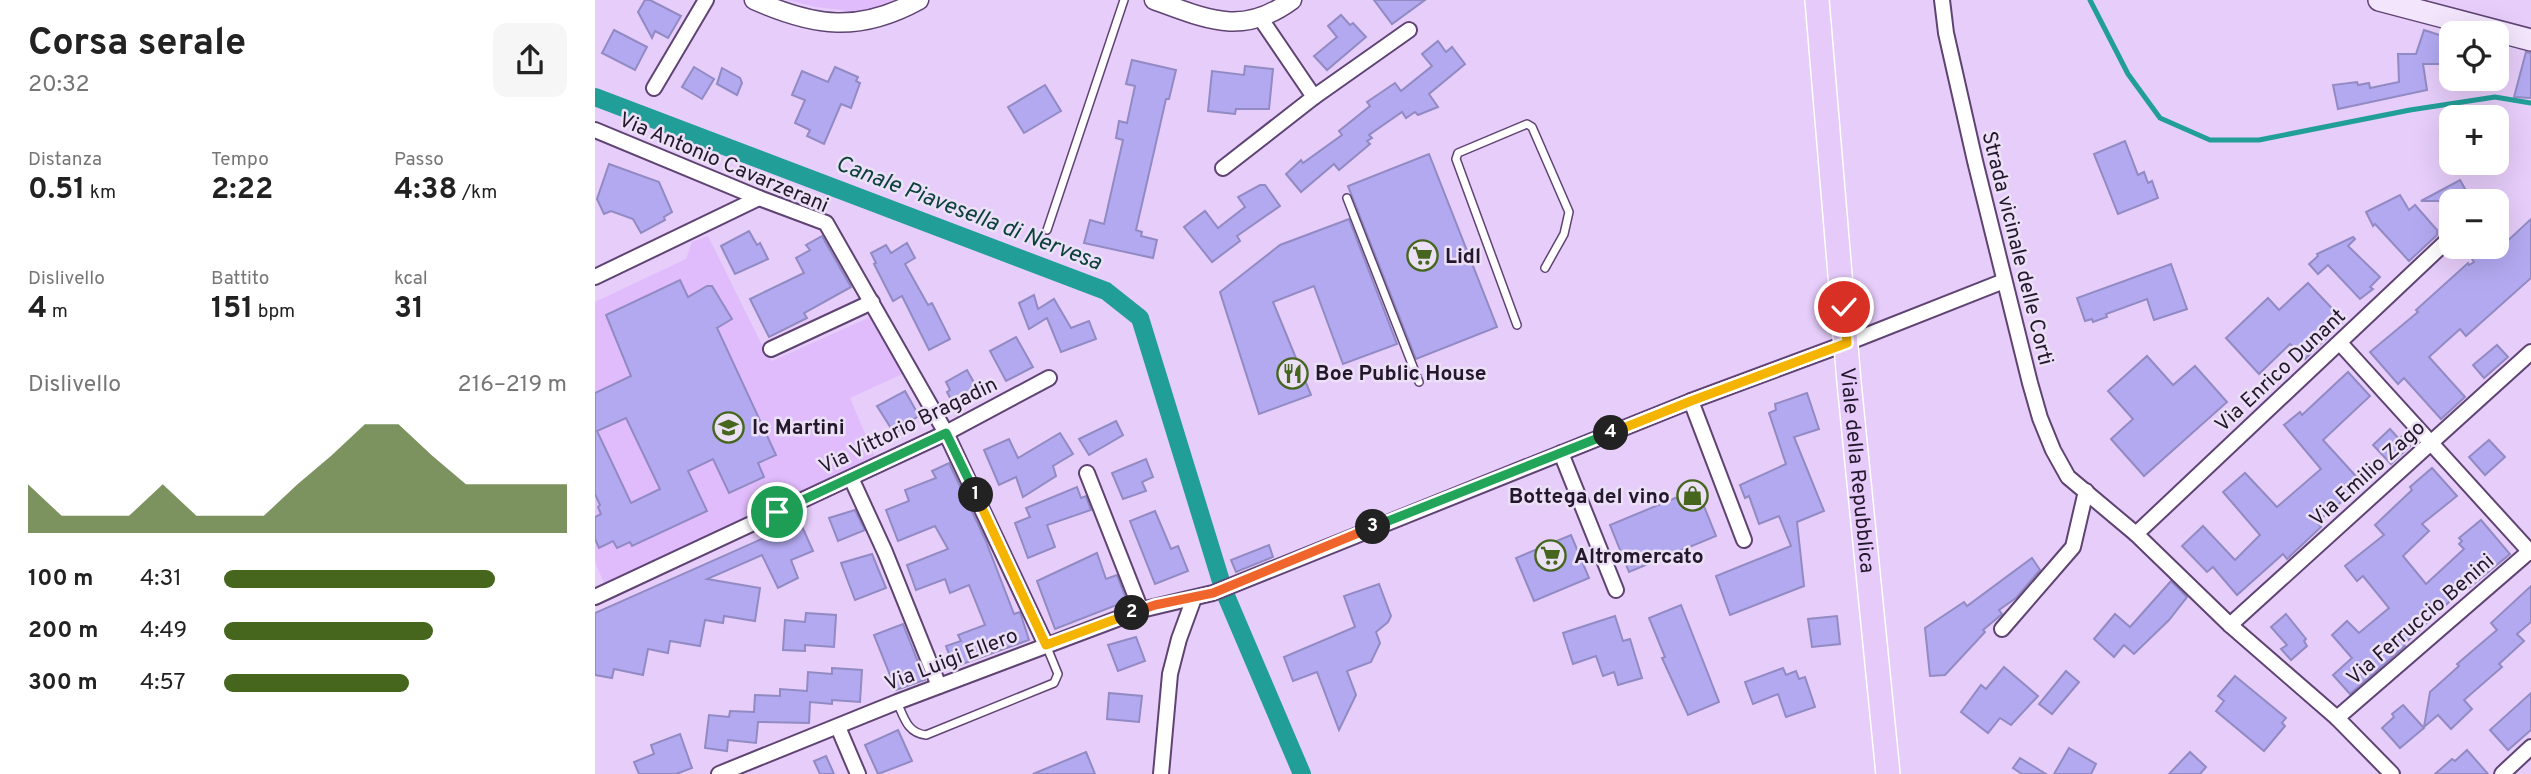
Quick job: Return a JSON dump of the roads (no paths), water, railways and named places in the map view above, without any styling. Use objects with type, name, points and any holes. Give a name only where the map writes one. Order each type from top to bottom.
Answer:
[{"type":"main road","name":"Viale della Repubblica","points":[[1817,0],[1849,382],[1888,774]]},
{"type":"main road","points":[[2379,0],[2529,34]]},
{"type":"street","points":[[654,88],[706,0]]},
{"type":"street","points":[[754,0],[806,19],[837,23],[862,22],[883,17],[919,0]]},
{"type":"street","points":[[1154,0],[1225,23],[1261,19],[1292,0]]},
{"type":"street","name":"Strada vicinale delle Corti","points":[[1942,0],[1949,46],[2004,281],[2040,418],[2068,477],[2136,534],[2230,625],[2337,718],[2392,774]]},
{"type":"street","points":[[1261,19],[1314,97]]},
{"type":"street","points":[[1223,168],[1314,97],[1409,30]]},
{"type":"street","name":"Via Antonio Cavarzerani","points":[[595,130],[826,223],[946,433],[1046,645]]},
{"type":"street","points":[[595,277],[759,198]]},
{"type":"street","name":"Via Enrico Dunant","points":[[2136,534],[2439,248]]},
{"type":"street","name":"Via Luigi Ellero","points":[[728,772],[897,702],[1046,645],[1141,610],[1213,593],[1691,401],[2004,281]]},
{"type":"street","points":[[771,349],[872,302]]},
{"type":"street","points":[[2340,343],[2531,551]]},
{"type":"street","name":"Via Emilio Zago","points":[[2230,625],[2531,352]]},
{"type":"street","name":"Via Vittorio Bragadin","points":[[595,597],[946,433],[1049,378]]},
{"type":"street","points":[[1691,401],[1744,540]]},
{"type":"street","points":[[1561,453],[1616,590]]},
{"type":"street","points":[[1087,472],[1141,610]]},
{"type":"street","points":[[851,478],[885,552],[939,686]]},
{"type":"street","points":[[2003,629],[2073,547],[2086,491]]},
{"type":"street","name":"Via Ferruccio Benini","points":[[2337,718],[2531,551]]},
{"type":"street","points":[[1161,774],[1170,674],[1194,598]]},
{"type":"street","points":[[838,727],[859,774]]},
{"type":"street","points":[[2502,774],[2531,747]]},
{"type":"lane","points":[[1047,230],[1124,0]]},
{"type":"lane","points":[[1517,325],[1456,159],[1458,153],[1527,124],[1532,127],[1569,212],[1564,234],[1545,268]]},
{"type":"lane","points":[[1347,198],[1419,382]]},
{"type":"lane","points":[[897,702],[909,727],[914,732],[926,735],[1054,683],[1058,674],[1046,645]]},
{"type":"waterway","points":[[2090,0],[2128,74],[2160,118],[2210,140],[2259,140],[2410,110],[2495,97],[2531,103]]},
{"type":"waterway","name":"Canale Piavesella di Nervesa","points":[[595,97],[1106,291],[1140,318],[1224,591],[1302,774]]},
{"type":"place","name":"Lidl","points":[[1422,256]]},
{"type":"place","name":"Boe Public House","points":[[1292,373]]},
{"type":"place","name":"Ic Martini","points":[[729,427]]},
{"type":"place","name":"Bottega del vino","points":[[1693,496]]},
{"type":"place","name":"Altromercato","points":[[1551,556]]}]
